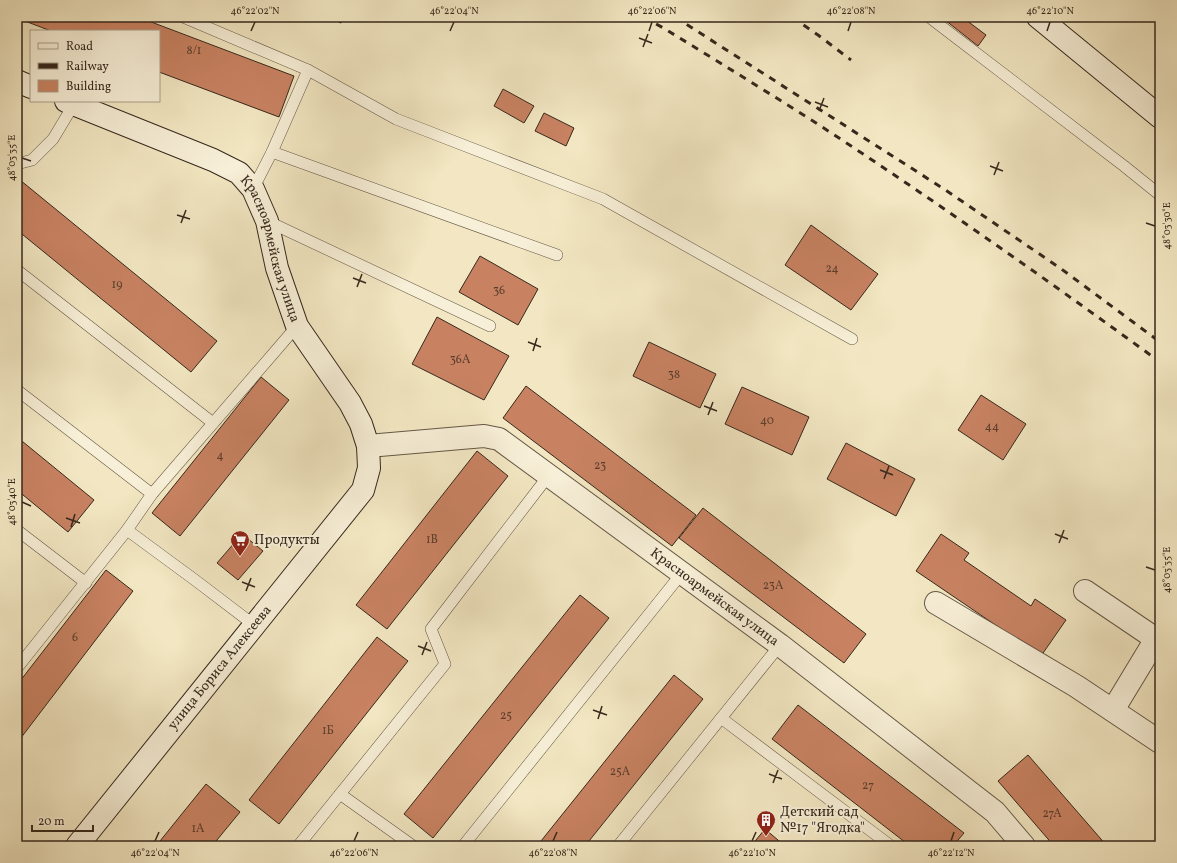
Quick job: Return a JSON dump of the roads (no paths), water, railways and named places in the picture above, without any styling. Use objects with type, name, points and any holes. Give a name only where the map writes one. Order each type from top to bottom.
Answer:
[{"type":"street","points":[[1038,17],[1160,117]]},
{"type":"street","points":[[17,81],[30,87]]},
{"type":"street","name":"Красноармейская улица","points":[[70,103],[213,160],[239,173],[254,189],[267,221],[277,268],[297,326],[350,403],[361,424],[368,446],[369,468],[363,490]]},
{"type":"street","name":"Красноармейская улица","points":[[368,446],[484,436],[499,438],[780,645],[995,812],[1024,846]]},
{"type":"street","name":"улица Бориса Алексеева","points":[[78,846],[363,490]]},
{"type":"street","points":[[1086,591],[1156,639],[1113,710]]},
{"type":"street","points":[[936,603],[1076,686],[1160,742]]},
{"type":"lane","points":[[183,17],[308,70],[396,119],[603,199],[852,339]]},
{"type":"lane","points":[[929,17],[1160,195]]},
{"type":"lane","points":[[254,189],[308,70]]},
{"type":"lane","points":[[17,164],[32,160],[53,139],[70,103]]},
{"type":"lane","points":[[272,152],[557,255]]},
{"type":"lane","points":[[267,221],[490,326]]},
{"type":"lane","points":[[17,270],[213,423]]},
{"type":"lane","points":[[17,668],[128,530],[152,494],[297,326]]},
{"type":"lane","points":[[17,390],[152,494]]},
{"type":"lane","points":[[298,846],[444,664],[431,630],[549,475]]},
{"type":"lane","points":[[17,530],[86,583]]},
{"type":"lane","points":[[128,530],[254,625]]},
{"type":"lane","points":[[463,846],[682,573]]},
{"type":"lane","points":[[618,846],[780,645]]},
{"type":"lane","points":[[721,718],[891,846]]},
{"type":"lane","points":[[340,794],[413,846]]},
{"type":"railway","points":[[644,17],[758,86],[901,179],[988,239],[1160,362]]},
{"type":"railway","points":[[675,17],[944,189],[1060,268],[1160,342]]},
{"type":"railway","points":[[792,17],[851,60]]},
{"type":"place","name":"Продукты","points":[[240,557]]},
{"type":"place","name":"Детский сад №17 \"Ягодка\"","points":[[766,837]]}]
